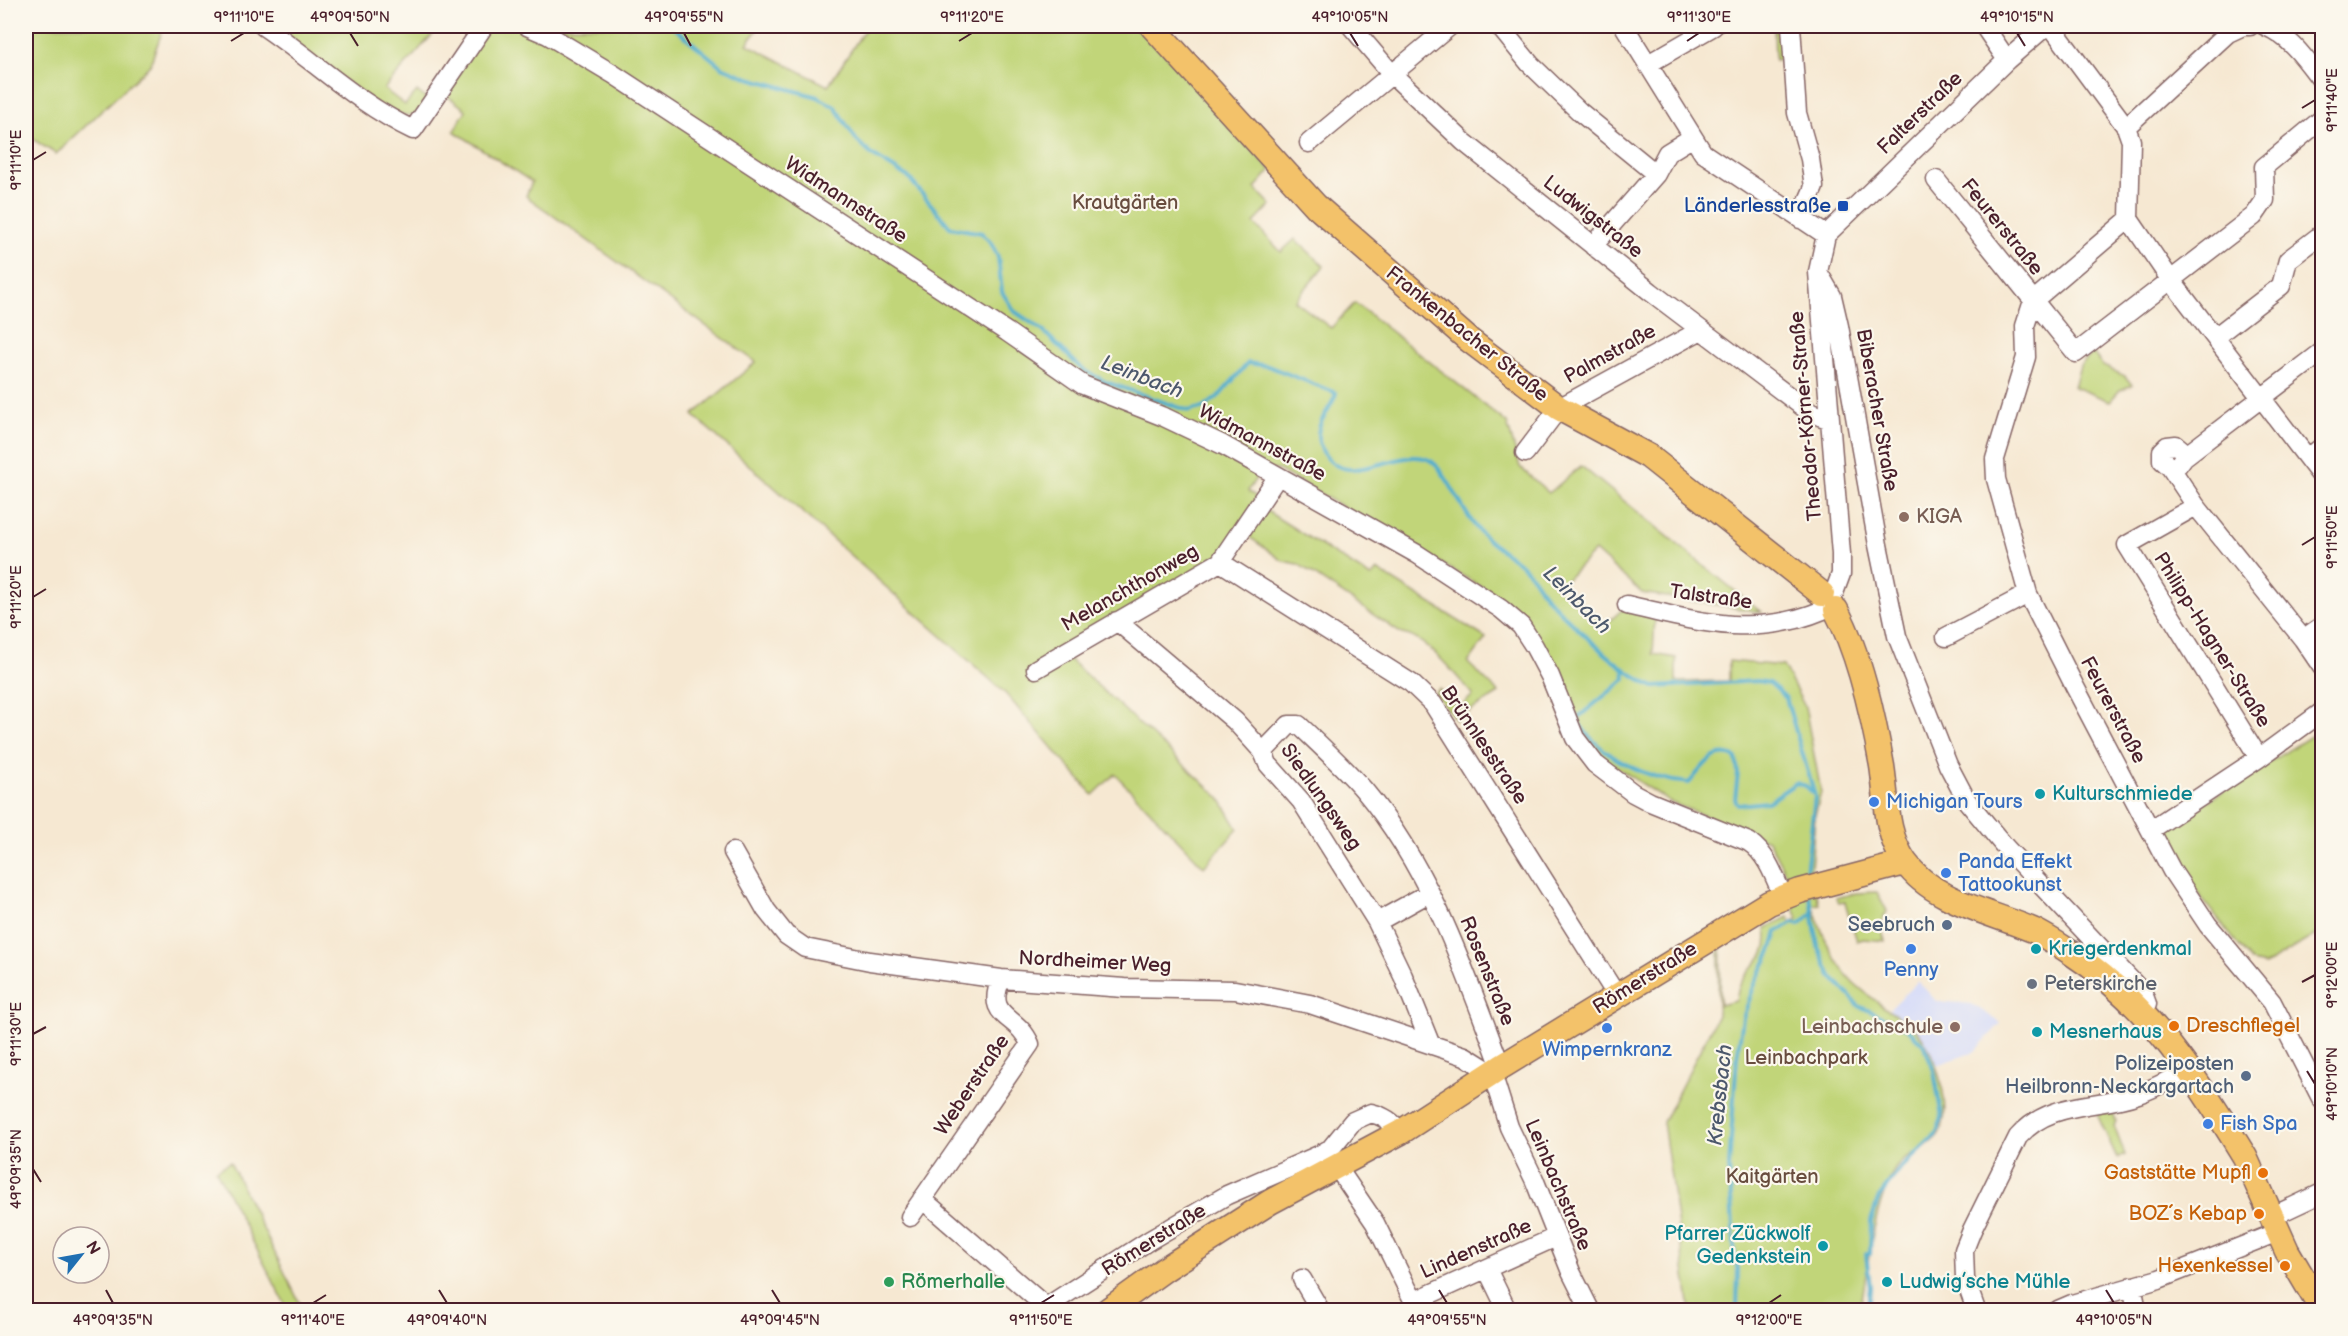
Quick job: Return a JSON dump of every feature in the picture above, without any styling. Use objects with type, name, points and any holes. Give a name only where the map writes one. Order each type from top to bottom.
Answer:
[{"type":"main road","name":"Frankenbacher Straße","points":[[1152,26],[1316,206],[1469,340],[1558,408],[1648,456],[1829,602],[1846,631],[1857,662],[1882,765],[1891,831],[1905,863],[1931,887],[2037,932],[2069,951],[2095,969],[2144,1013],[2189,1070],[2245,1157],[2274,1224],[2322,1310]]},
{"type":"main road","name":"Römerstraße","points":[[1108,1311],[1165,1269],[1260,1208],[1401,1132],[1496,1070],[1725,929],[1800,891],[1905,863]]},
{"type":"street","points":[[263,26],[338,85],[383,116],[413,130],[484,26]]},
{"type":"street","name":"Widmannstraße","points":[[526,26],[549,35],[613,74],[1007,332],[1083,385],[1164,417],[1223,445],[1417,554],[1501,609],[1521,626],[1534,646],[1550,676],[1575,738],[1595,764],[1633,793],[1650,802],[1749,842],[1758,848],[1776,879],[1800,891]]},
{"type":"street","name":"Ludwigstraße","points":[[1351,26],[1392,74],[1464,142],[1701,330],[1811,413],[1828,419]]},
{"type":"street","points":[[1309,144],[1450,26]]},
{"type":"street","points":[[1499,26],[1530,64],[1580,112],[1656,174]]},
{"type":"street","points":[[1624,26],[1703,153],[1826,235]]},
{"type":"street","points":[[1648,64],[1714,26]]},
{"type":"street","points":[[1791,26],[1797,113],[1810,159],[1814,187],[1800,219]]},
{"type":"street","points":[[1984,26],[2007,60]]},
{"type":"street","name":"Falterstraße","points":[[1826,235],[2007,60],[2046,26]]},
{"type":"street","points":[[2051,26],[2126,127],[2131,141],[2129,219],[2170,279],[2322,477]]},
{"type":"street","points":[[2126,127],[2228,33],[2243,26],[2250,26]]},
{"type":"street","points":[[2265,26],[2278,31],[2292,44],[2322,81]]},
{"type":"street","points":[[2033,301],[2076,353],[2254,216],[2265,200],[2264,167],[2322,118]]},
{"type":"street","points":[[1593,246],[1656,174],[1667,153],[1693,137]]},
{"type":"street","name":"Feurerstraße","points":[[1936,180],[2033,301]]},
{"type":"street","name":"Feurerstraße","points":[[2129,219],[2033,301],[2025,326],[2026,357],[1995,459],[1994,470],[2028,594],[2075,687],[2152,829],[2172,871],[2208,924],[2272,1002],[2322,1100]]},
{"type":"street","points":[[2215,337],[2281,286],[2288,260],[2322,234]]},
{"type":"street","name":"Theodor-Körner-Straße","points":[[1826,235],[1818,272],[1828,419],[1841,554],[1841,574],[1829,602]]},
{"type":"street","name":"Biberacher Straße","points":[[1818,272],[1832,296],[1839,326],[1878,545],[1898,636],[1948,765],[1966,801],[2006,848],[2143,993],[2147,1004],[2144,1013]]},
{"type":"street","name":"Palmstraße","points":[[1525,453],[1558,408],[1701,330]]},
{"type":"street","points":[[2322,352],[2262,400],[2177,462],[2196,506],[2322,667]]},
{"type":"street","points":[[2308,458],[2322,447]]},
{"type":"street","name":"Melanchthonweg","points":[[1036,669],[1220,562],[1278,476]]},
{"type":"street","name":"Philipp-Hagner-Straße","points":[[2196,506],[2127,546],[2259,758]]},
{"type":"street","name":"Brünnlesstraße","points":[[1220,562],[1411,683],[1433,704],[1617,996]]},
{"type":"street","points":[[1946,637],[2028,594]]},
{"type":"street","name":"Talstraße","points":[[1626,605],[1696,621],[1746,627],[1782,624],[1829,602]]},
{"type":"street","name":"Siedlungsweg","points":[[1117,621],[1235,721],[1263,752],[1268,764],[1301,801],[1377,922],[1403,976],[1430,1043]]},
{"type":"street","points":[[2302,639],[2322,626]]},
{"type":"street","points":[[2152,829],[2259,758],[2322,712]]},
{"type":"street","name":"Rosenstraße","points":[[1263,752],[1288,725],[1299,725],[1335,758],[1388,823],[1429,893],[1456,948],[1496,1070]]},
{"type":"street","name":"Nordheimer Weg","points":[[732,852],[766,910],[786,935],[805,948],[870,961],[1001,979],[1124,988],[1235,990],[1310,1004],[1430,1043],[1496,1070]]},
{"type":"street","points":[[1377,922],[1429,893]]},
{"type":"street","name":"Weberstraße","points":[[910,1217],[1030,1044],[1026,1034],[999,1009],[994,995],[1001,979]]},
{"type":"street","name":"Leinbachstraße","points":[[1496,1070],[1509,1127],[1534,1179],[1570,1272],[1590,1311]]},
{"type":"street","points":[[1976,1311],[1965,1279],[1964,1250],[2018,1137],[2028,1125],[2062,1109],[2140,1094],[2189,1070]]},
{"type":"street","name":"Römerstraße","points":[[922,1199],[1046,1307],[1150,1240],[1227,1195],[1331,1148],[1353,1121],[1371,1113],[1387,1119],[1401,1132]]},
{"type":"street","points":[[1337,1167],[1375,1223],[1417,1306]]},
{"type":"street","points":[[2058,1311],[2072,1304],[2159,1279],[2274,1224],[2322,1193]]},
{"type":"street","name":"Lindenstraße","points":[[1417,1306],[1487,1269],[1556,1237]]},
{"type":"street","points":[[1487,1269],[1507,1311]]},
{"type":"street","points":[[1302,1279],[1320,1311]]},
{"type":"street","points":[[2132,1286],[2137,1311]]},
{"type":"shaded area","name":"Leinbachschule","points":[[1918,981],[1936,1001],[1972,1004],[2001,1023],[1974,1052],[1937,1065],[1918,1032],[1888,1011]]},
{"type":"green space","points":[[26,26],[164,26],[150,65],[56,154],[26,135]]},
{"type":"green space","points":[[269,26],[440,26],[384,89],[405,105],[417,91],[430,102],[420,112],[410,115],[385,110]]},
{"type":"green space","points":[[488,26],[760,26],[747,44],[828,86],[867,26],[1138,26],[1271,170],[1255,188],[1271,205],[1254,223],[1281,252],[1295,239],[1324,266],[1295,301],[1331,328],[1355,303],[1507,423],[1520,467],[1549,493],[1581,466],[1761,612],[1642,593],[1595,551],[1562,584],[1606,624],[1625,607],[1655,616],[1653,654],[1676,658],[1676,682],[1729,681],[1729,661],[1783,666],[1805,707],[1821,792],[1815,815],[1811,868],[1819,904],[1812,905],[1828,946],[1846,974],[1864,992],[1918,1032],[1931,1053],[1944,1097],[1943,1124],[1938,1135],[1899,1164],[1881,1200],[1860,1310],[1690,1310],[1663,1122],[1718,1015],[1719,942],[1798,897],[1768,840],[1672,803],[1601,757],[1575,724],[1531,628],[1505,600],[1279,470],[1261,470],[1248,491],[1260,499],[1218,560],[1059,650],[1220,798],[1238,829],[1204,867],[1115,774],[1093,795],[1004,692],[693,415],[756,362],[526,196],[532,182],[454,131],[466,110],[445,94]],"holes":[[[1792,902],[1798,919],[1790,922],[1788,917],[1766,928],[1766,947],[1760,959],[1741,983],[1736,1001],[1720,1005],[1721,945]]]},
{"type":"green space","points":[[1774,26],[1788,26],[1791,57],[1775,60]]},
{"type":"green space","points":[[2093,353],[2103,366],[2125,376],[2132,385],[2120,390],[2110,401],[2074,387],[2080,366]]},
{"type":"green space","points":[[1265,510],[1371,577],[1377,570],[1486,638],[1468,663],[1499,693],[1456,720],[1435,693],[1439,689],[1458,709],[1473,695],[1450,668],[1421,642],[1402,634],[1298,564],[1283,561],[1248,536]]},
{"type":"green space","points":[[2322,729],[2322,931],[2265,965],[2252,962],[2188,880],[2168,847],[2165,836],[2171,824]]},
{"type":"green space","points":[[1877,892],[1887,911],[1880,925],[1885,941],[1863,939],[1857,941],[1845,902],[1838,903],[1836,898],[1856,893]]},
{"type":"green space","points":[[2112,1109],[2116,1121],[2114,1126],[2125,1155],[2117,1158],[2096,1112]]},
{"type":"green space","points":[[230,1162],[303,1310],[288,1310],[216,1170]]},
{"type":"waterway","name":"Leinbach","points":[[672,26],[722,67],[749,78],[818,97],[835,107],[857,141],[872,155],[908,177],[950,227],[982,233],[991,243],[998,257],[1002,292],[1014,311],[1042,330],[1082,369],[1106,382],[1189,411],[1205,407],[1220,395],[1248,363],[1268,366],[1336,393],[1319,428],[1319,443],[1325,455],[1336,465],[1350,469],[1365,468],[1411,457],[1425,458],[1436,465],[1448,481],[1468,517],[1481,533],[1524,567],[1560,611],[1598,648],[1627,671],[1654,687],[1758,681],[1770,683],[1786,698],[1815,796],[1806,873],[1808,881]]},
{"type":"waterway","name":"Leinbach","points":[[1624,668],[1625,679],[1576,719],[1586,732],[1611,755],[1625,764],[1656,777],[1689,783],[1715,756],[1728,755],[1736,758],[1738,773],[1735,799],[1738,805],[1768,802],[1796,783],[1806,786],[1813,793]]},
{"type":"waterway","name":"Leinbach","points":[[1810,897],[1818,947],[1831,976],[1859,1006],[1906,1028],[1924,1045],[1934,1071],[1942,1118],[1936,1134],[1898,1171],[1879,1197],[1871,1221],[1870,1254],[1866,1254],[1870,1287],[1868,1310]]},
{"type":"waterway","name":"Krebsbach","points":[[1737,1310],[1738,1268],[1735,1260],[1729,1166],[1737,1057],[1743,1018],[1777,932],[1793,922],[1800,924],[1812,913]]},
{"type":"place","name":"Länderlesstraße","points":[[1843,206]]},
{"type":"place","name":"KIGA","points":[[1904,517]]},
{"type":"place","name":"Kulturschmiede","points":[[2040,794]]},
{"type":"place","name":"Michigan Tours","points":[[1874,802]]},
{"type":"place","name":"Panda Effekt Tattookunst","points":[[1946,873]]},
{"type":"place","name":"Seebruch","points":[[1947,925]]},
{"type":"place","name":"Penny","points":[[1911,949]]},
{"type":"place","name":"Kriegerdenkmal","points":[[2036,949]]},
{"type":"place","name":"Peterskirche","points":[[2032,984]]},
{"type":"place","name":"Dreschflegel","points":[[2174,1026]]},
{"type":"place","name":"Leinbachschule","points":[[1955,1027]]},
{"type":"place","name":"Wimpernkranz","points":[[1607,1028]]},
{"type":"place","name":"Mesnerhaus","points":[[2037,1032]]},
{"type":"place","name":"Polizeiposten Heilbronn-Neckargartach","points":[[2246,1076]]},
{"type":"place","name":"Fish Spa","points":[[2208,1124]]},
{"type":"place","name":"Gaststätte Mupfl","points":[[2263,1173]]},
{"type":"place","name":"BOZ´s Kebap","points":[[2259,1214]]},
{"type":"place","name":"Pfarrer Zückwolf Gedenkstein","points":[[1823,1246]]},
{"type":"place","name":"Hexenkessel","points":[[2285,1266]]},
{"type":"place","name":"Römerhalle","points":[[889,1282]]},
{"type":"place","name":"Ludwig’sche Mühle","points":[[1887,1282]]},
{"type":"park label","name":"Krautgärten","points":[[1125,203]]},
{"type":"park label","name":"Leinbachpark","points":[[1806,1058]]},
{"type":"park label","name":"Kaitgärten","points":[[1772,1177]]}]
